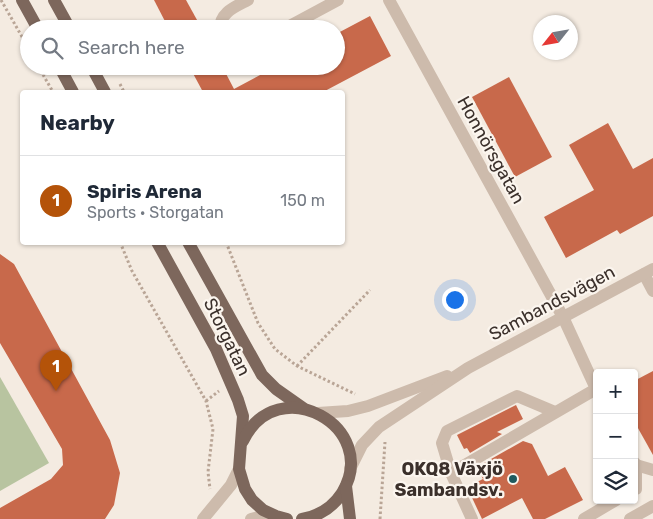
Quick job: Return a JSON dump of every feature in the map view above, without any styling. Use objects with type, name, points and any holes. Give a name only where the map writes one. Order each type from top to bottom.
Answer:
[{"type":"main road","points":[[22,0],[33,20]]},
{"type":"main road","points":[[54,0],[65,20]]},
{"type":"main road","points":[[64,75],[72,90]]},
{"type":"main road","points":[[96,75],[104,90]]},
{"type":"main road","name":"Storgatan","points":[[159,245],[216,349],[238,400],[243,416],[238,469],[242,484],[248,495],[258,506],[270,514],[287,519]]},
{"type":"main road","name":"Storgatan","points":[[190,245],[262,375],[276,389],[302,408],[318,413],[333,423],[343,436],[350,454],[350,469],[346,486],[350,519]]},
{"type":"main road","name":"Storgatan","points":[[239,452],[248,432],[262,417],[280,409],[302,408]]},
{"type":"main road","name":"Storgatan","points":[[302,519],[317,515],[330,507],[346,486]]},
{"type":"street","points":[[222,20],[227,11],[248,0]]},
{"type":"street","points":[[301,20],[338,0]]},
{"type":"street","name":"Honnörsgatan","points":[[389,0],[563,317],[593,383]]},
{"type":"street","points":[[648,272],[653,291]]},
{"type":"street","name":"Sambandsvägen","points":[[350,469],[362,445],[379,427],[468,368],[648,272]]},
{"type":"street","name":"Sambandsvägen","points":[[318,413],[348,411],[368,406],[468,368]]},
{"type":"street","points":[[450,473],[593,392]]},
{"type":"street","points":[[472,519],[450,473],[442,443],[447,432],[516,396],[555,412]]},
{"type":"street","points":[[638,464],[653,470]]},
{"type":"street","points":[[203,519],[231,485],[238,469]]},
{"type":"street","points":[[584,519],[609,504]]},
{"type":"street","points":[[630,519],[653,506]]},
{"type":"street","points":[[251,519],[270,514]]},
{"type":"path","points":[[1,0],[20,33]]},
{"type":"path","points":[[43,75],[52,90]]},
{"type":"path","points":[[121,245],[132,271],[206,401],[213,429],[208,472],[212,495]]},
{"type":"path","points":[[227,245],[258,323],[275,348],[298,366],[356,395]]},
{"type":"path","points":[[298,366],[370,290]]},
{"type":"path","points":[[380,519],[385,439]]},
{"type":"green space","points":[[0,377],[49,463],[0,491]]},
{"type":"building","points":[[154,0],[186,0],[197,20],[164,20]]},
{"type":"building","points":[[370,16],[391,56],[327,90],[202,90],[194,75],[227,75],[234,89],[260,75],[345,75],[345,29]]},
{"type":"building","points":[[509,77],[552,157],[515,177],[472,97]]},
{"type":"building","points":[[608,123],[633,169],[653,158],[653,216],[620,234],[617,230],[566,258],[544,217],[594,190],[569,145]]},
{"type":"building","points":[[0,254],[14,264],[110,440],[120,473],[114,505],[105,519],[0,519],[0,508],[51,479],[63,465],[62,449],[0,343]]},
{"type":"building","points":[[653,371],[653,455],[638,428],[638,379]]},
{"type":"building","points":[[516,405],[523,419],[497,432],[502,434],[470,453],[467,448],[464,449],[457,435]]},
{"type":"building","points":[[523,441],[532,444],[548,476],[565,467],[583,500],[545,519],[533,519],[522,498],[482,519],[467,487],[483,479],[477,467]]},
{"type":"place","name":"Spiris Arena","points":[[56,391]]},
{"type":"place","name":"OKQ8 Växjö Sambandsv.","points":[[513,479]]}]
